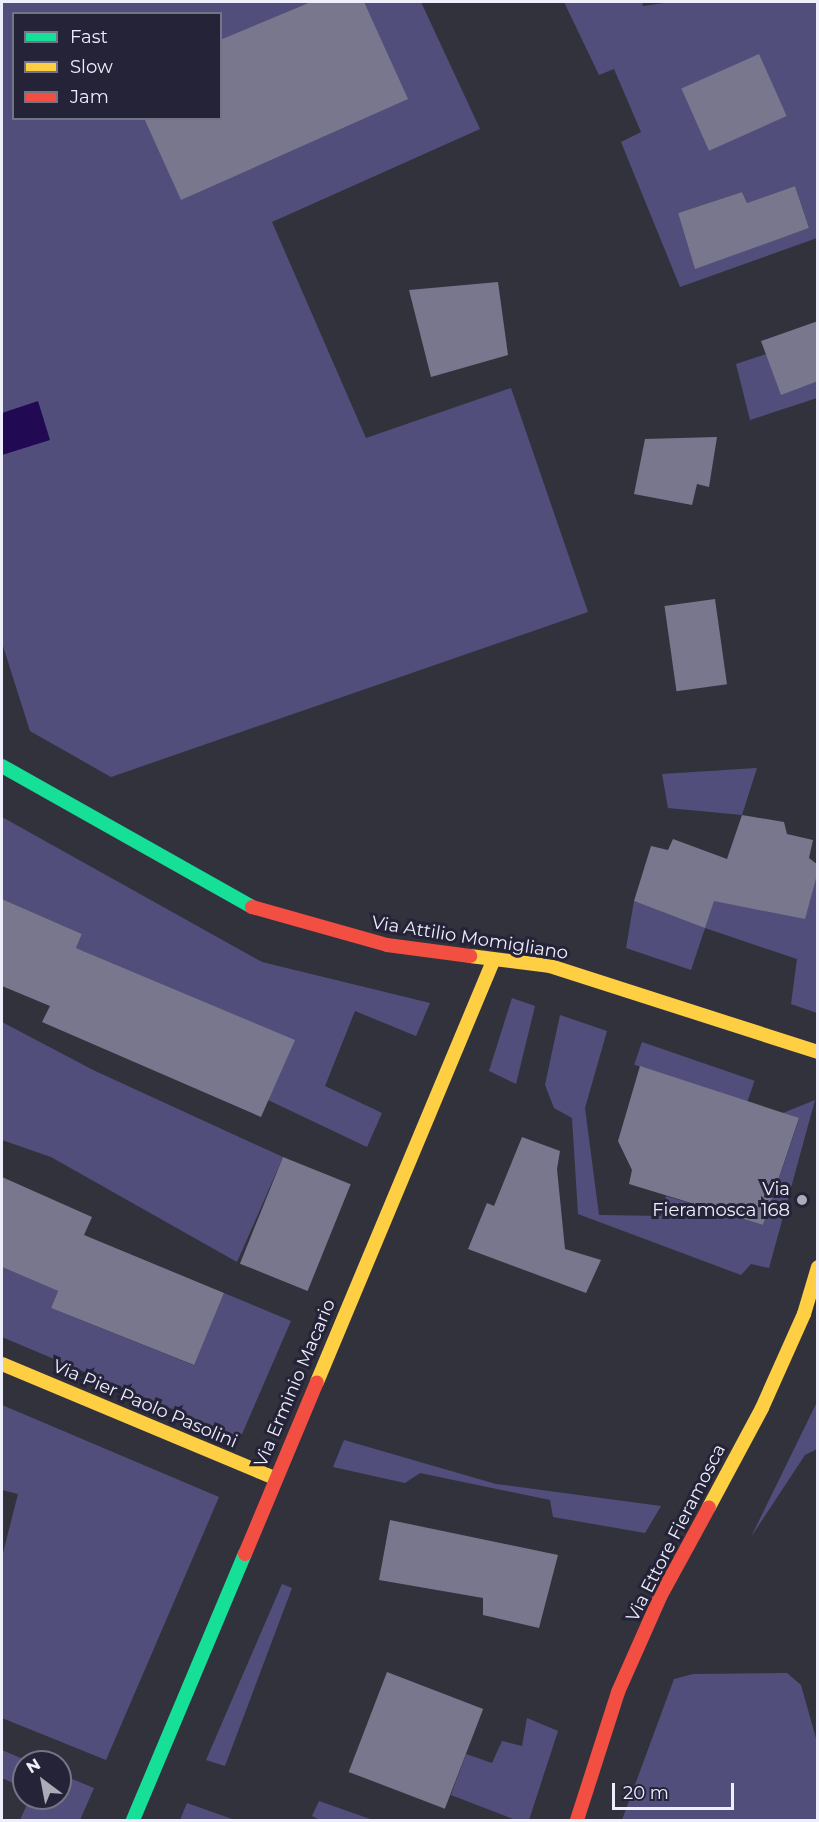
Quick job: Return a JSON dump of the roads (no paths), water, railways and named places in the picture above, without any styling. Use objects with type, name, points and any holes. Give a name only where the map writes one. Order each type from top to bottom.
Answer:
[{"type":"street","name":"Via Attilio Momigliano","points":[[2,766],[258,910],[387,945],[494,962],[550,966],[818,1052]]},
{"type":"street","name":"Via Erminio Macario","points":[[133,1821],[274,1478],[494,962]]},
{"type":"street","name":"Via Ettore Fieramosca","points":[[577,1821],[618,1692],[660,1597],[762,1408],[804,1314],[818,1267]]},
{"type":"street","name":"Via Pier Paolo Pasolini","points":[[2,1364],[274,1478]]},
{"type":"place","name":"Via Fieramosca 168","points":[[802,1200]]}]
